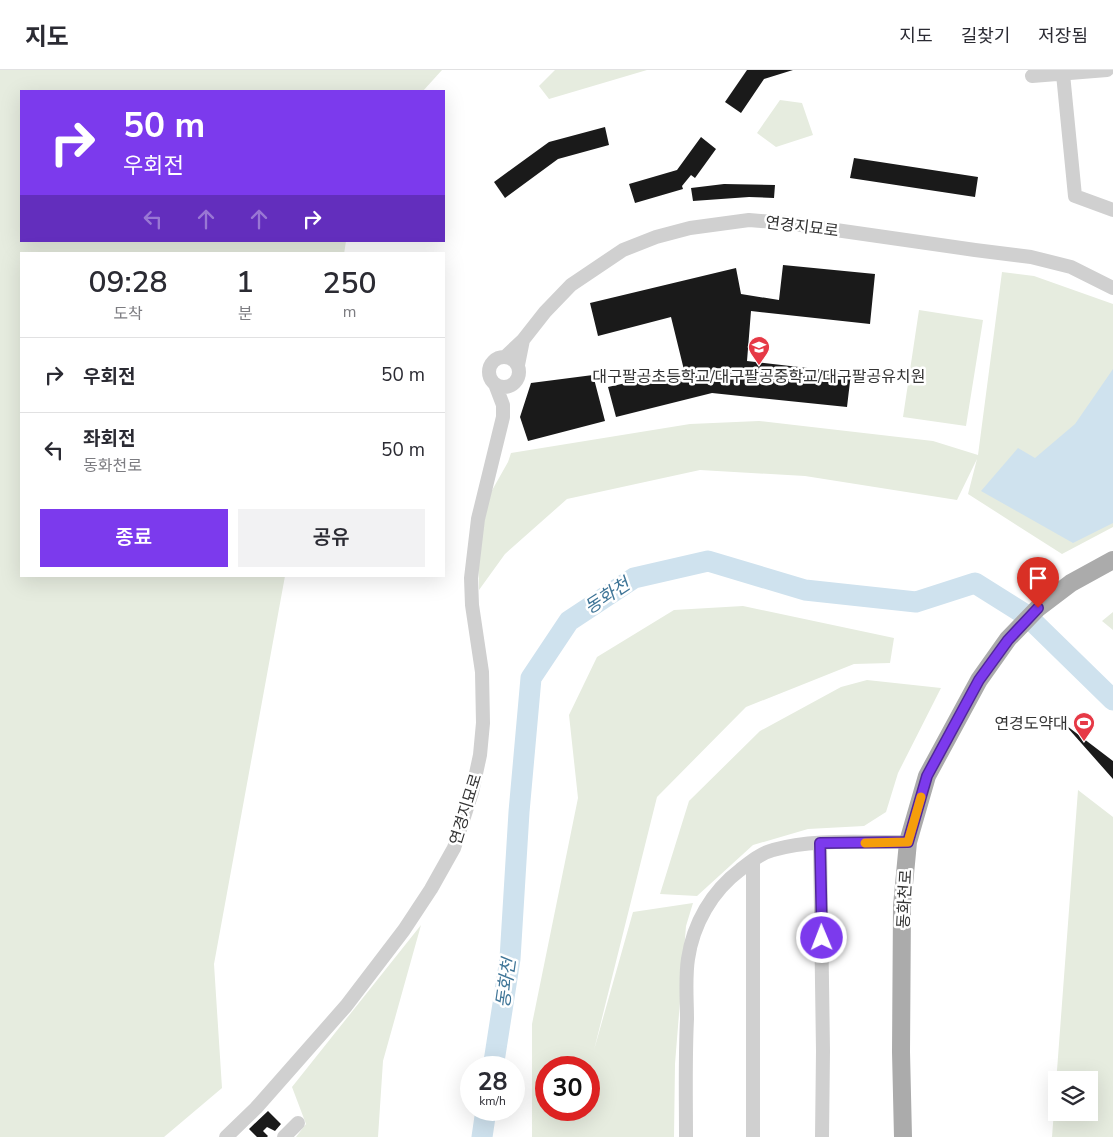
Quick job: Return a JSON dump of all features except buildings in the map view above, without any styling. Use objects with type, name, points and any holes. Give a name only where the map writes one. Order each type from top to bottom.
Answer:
[{"type":"main road","name":"동화천로","points":[[903,1137],[901,1052],[902,906],[908,842],[927,776],[979,680],[1008,640],[1038,608],[1072,583],[1113,560]]},
{"type":"street","points":[[1032,76],[1107,70]]},
{"type":"street","points":[[1063,74],[1075,196],[1113,210]]},
{"type":"street","name":"연경지묘로","points":[[505,357],[523,340],[544,312],[571,285],[623,250],[656,237],[690,228],[749,220],[788,223],[1032,257],[1071,267],[1113,288]]},
{"type":"street","points":[[503,405],[510,386],[517,380],[523,340]]},
{"type":"street","points":[[503,405],[490,376],[490,367],[496,360],[505,357],[510,358],[518,365]]},
{"type":"street","points":[[495,384],[510,386]]},
{"type":"street","name":"연경지묘로","points":[[226,1137],[256,1108],[346,1006],[404,930],[431,889],[454,848],[472,792],[480,755],[484,723],[482,672],[472,605],[471,578],[478,519],[503,417],[503,405]]},
{"type":"street","points":[[686,1137],[688,959],[693,936],[701,916],[714,895],[734,874],[753,860],[777,849],[807,843],[908,842]]},
{"type":"street","points":[[820,843],[823,1051],[822,1137]]},
{"type":"street","points":[[753,860],[753,1137]]},
{"type":"street","points":[[284,1137],[298,1123]]},
{"type":"shaded area","points":[[0,70],[442,70],[424,90],[20,90],[20,242],[346,242],[344,252],[20,252],[20,577],[285,577],[214,964],[222,1088],[164,1137],[0,1137]]},
{"type":"shaded area","points":[[555,70],[647,70],[549,99],[539,86]]},
{"type":"shaded area","points":[[780,100],[802,103],[813,135],[776,147],[757,133]]},
{"type":"shaded area","points":[[1002,272],[1034,276],[1113,304],[1113,527],[1062,554],[968,494],[977,459],[957,500],[805,476],[700,470],[567,499],[505,554],[479,590],[478,551],[486,501],[511,453],[690,424],[759,421],[933,441],[978,455]]},
{"type":"shaded area","points":[[919,310],[983,320],[966,426],[903,417]]},
{"type":"shaded area","points":[[743,606],[894,638],[890,663],[854,664],[746,707],[657,797],[594,1050],[633,912],[693,903],[686,926],[675,1064],[674,1137],[532,1137],[532,1024],[578,798],[569,715],[597,657],[674,610]]},
{"type":"shaded area","points":[[1113,612],[1113,630],[1102,621]]},
{"type":"shaded area","points":[[867,680],[941,688],[898,773],[886,812],[864,826],[808,829],[753,845],[697,896],[660,894],[689,801],[760,731],[841,687]]},
{"type":"shaded area","points":[[1078,790],[1113,817],[1113,1137],[1052,1137],[1053,1121],[1098,1121],[1098,1071],[1057,1071]]},
{"type":"shaded area","points":[[421,925],[383,1061],[378,1137],[296,1137],[306,1124],[292,1087]]},
{"type":"water","points":[[1113,369],[1113,523],[1073,543],[981,491],[1018,448],[1035,458],[1075,424]]},
{"type":"waterway","name":"동화천","points":[[495,1056],[510,959],[519,812],[531,678],[569,621],[634,578],[708,561],[805,590],[916,602],[975,583],[1026,615],[1113,700]]},
{"type":"waterway","name":"동화천","points":[[482,1137],[484,1121]]},
{"type":"slow traffic","points":[[865,843],[908,842],[921,797]]},
{"type":"place","name":"대구팔공초등학교/대구팔공중학교/대구팔공유치원","points":[[759,366]]},
{"type":"place","name":"연경도약대","points":[[1084,742]]},
{"type":"route","points":[[822,938],[820,843],[908,842],[927,776],[979,680],[1008,640],[1038,608]]}]
